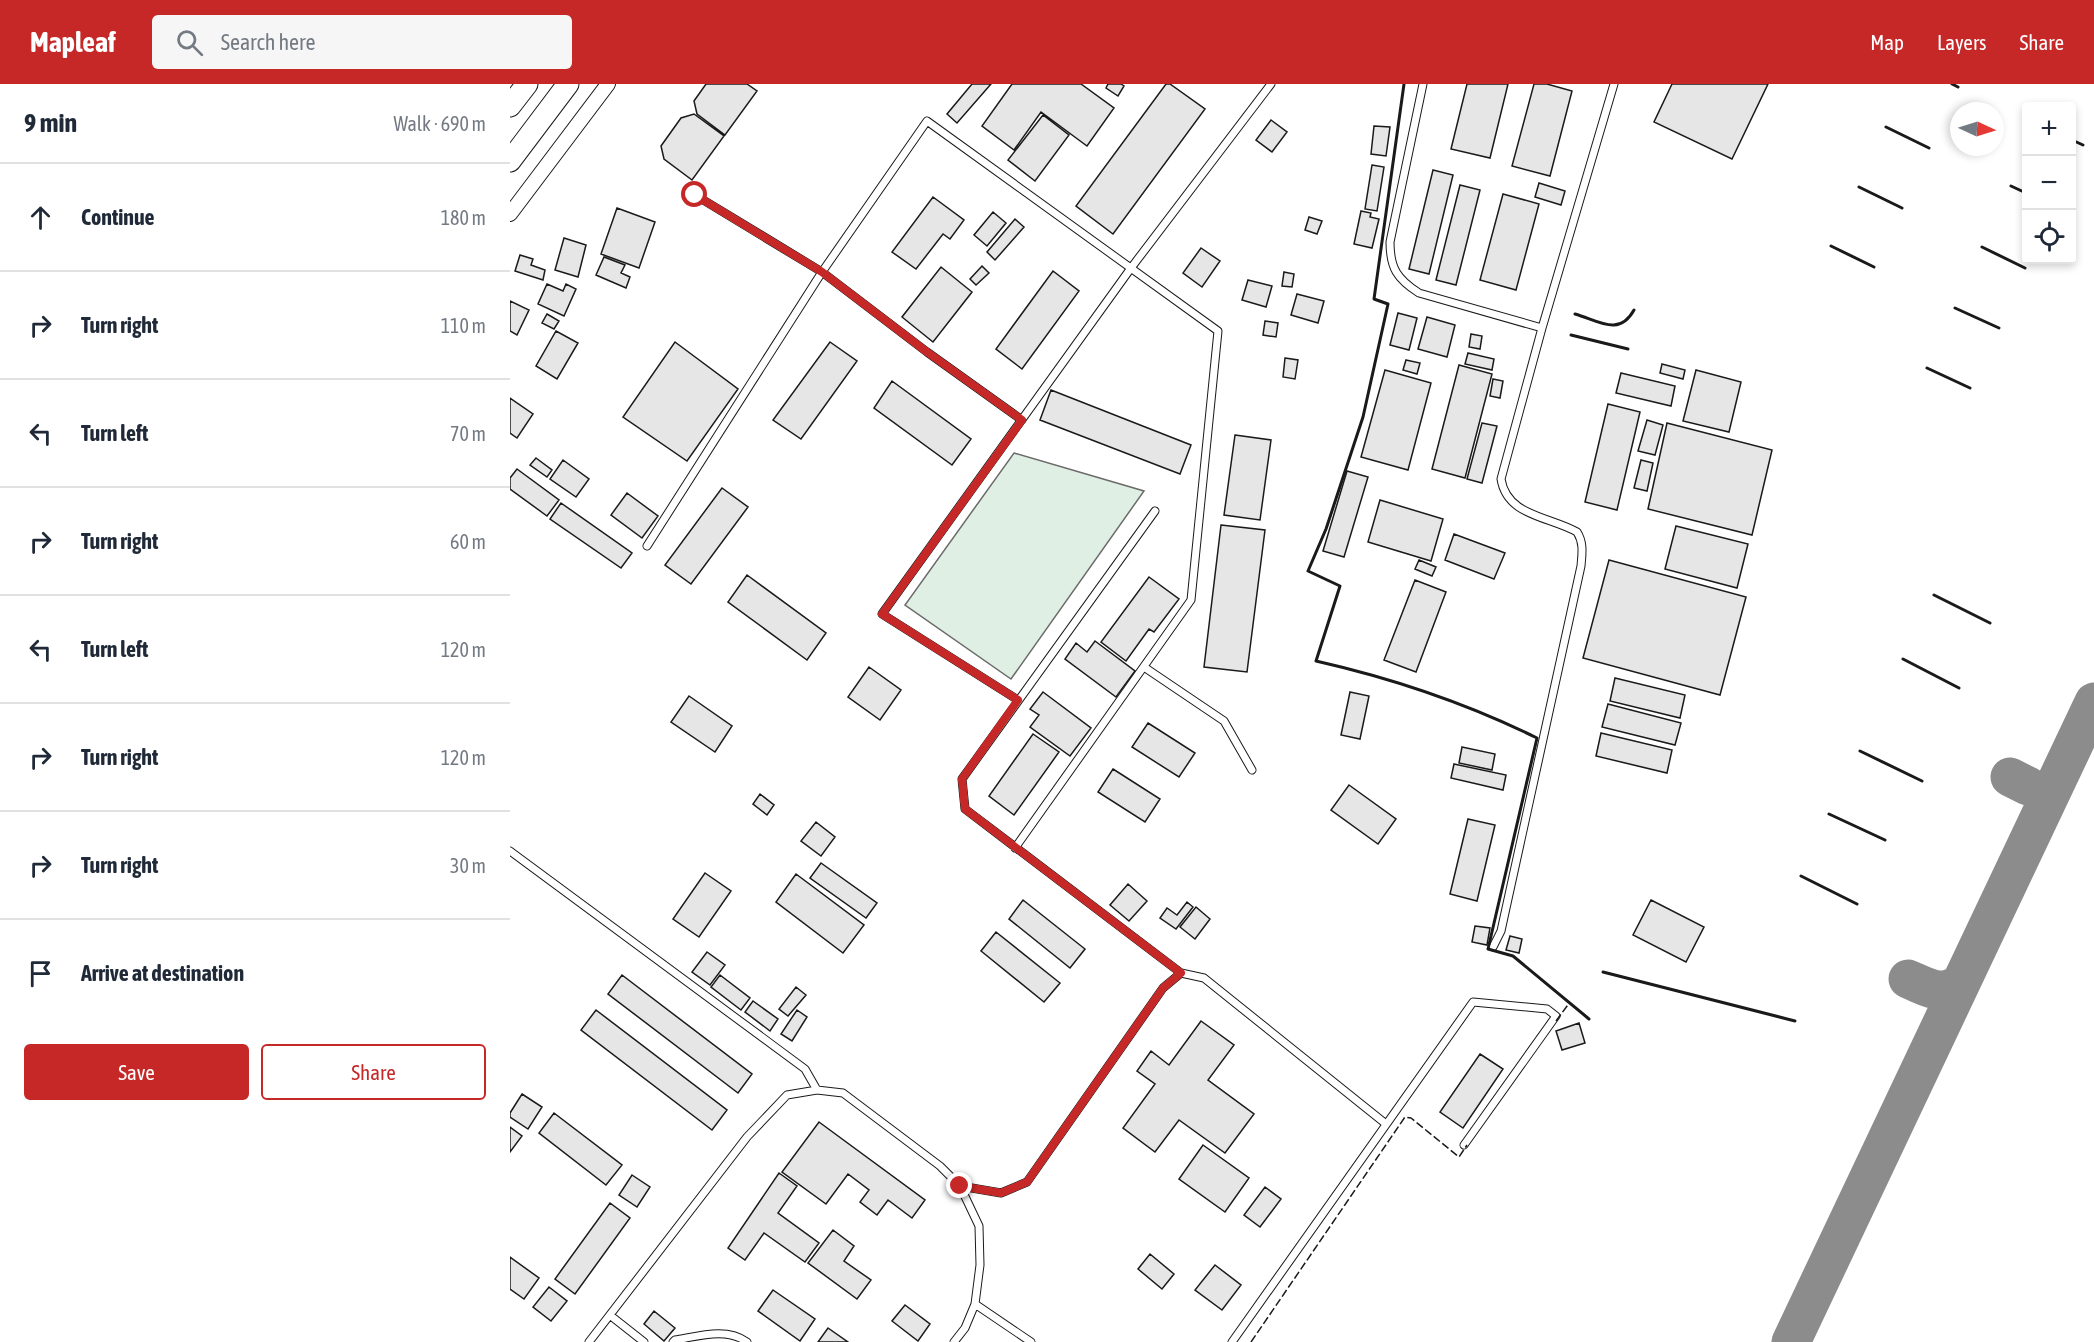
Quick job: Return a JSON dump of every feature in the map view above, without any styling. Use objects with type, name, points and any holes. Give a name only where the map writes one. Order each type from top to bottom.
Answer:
[{"type":"main road","points":[[510,106],[527,84]]},
{"type":"main road","points":[[510,160],[568,84]]},
{"type":"street","points":[[510,214],[608,84]]},
{"type":"lane","points":[[1018,700],[882,614],[1131,268],[1271,84]]},
{"type":"lane","points":[[1423,84],[1390,242],[1390,257],[1395,269],[1403,282],[1419,292],[1542,328]]},
{"type":"lane","points":[[1493,947],[1501,931],[1583,549],[1582,540],[1577,532],[1510,502],[1503,491],[1501,479],[1542,328],[1614,84]]},
{"type":"lane","points":[[646,546],[822,272],[927,121],[1218,332],[1191,600],[1016,848]]},
{"type":"lane","points":[[695,195],[822,272],[927,352],[1022,420]]},
{"type":"lane","points":[[1155,512],[962,779],[965,809],[1181,973],[1204,978],[1386,1124]]},
{"type":"lane","points":[[1144,667],[1224,721],[1252,770]]},
{"type":"lane","points":[[510,852],[805,1069],[817,1090]]},
{"type":"lane","points":[[960,1186],[1001,1193],[1027,1182],[1163,988],[1181,973]]},
{"type":"lane","points":[[1232,1342],[1473,1002],[1547,1009],[1556,1016],[1464,1145]]},
{"type":"lane","points":[[589,1342],[747,1137],[787,1095],[817,1090],[843,1094],[940,1166],[960,1186],[979,1226],[980,1265],[975,1304],[965,1328],[954,1342]]},
{"type":"lane","points":[[975,1304],[1031,1342]]},
{"type":"lane","points":[[611,1316],[644,1342]]},
{"type":"lane","points":[[673,1342],[722,1333],[739,1336],[747,1342]]},
{"type":"green space","points":[[1014,453],[1144,491],[1011,679],[905,605]]},
{"type":"building","points":[[706,84],[747,84],[757,91],[725,135],[697,114],[694,101]]},
{"type":"building","points":[[972,84],[991,84],[957,123],[947,114]]},
{"type":"building","points":[[1012,84],[1081,84],[1114,108],[1087,146],[1041,112],[1014,150],[982,126]]},
{"type":"building","points":[[1108,84],[1124,86],[1118,96],[1106,88]]},
{"type":"building","points":[[1166,84],[1170,84],[1205,109],[1113,234],[1076,206]]},
{"type":"building","points":[[1467,84],[1508,84],[1490,158],[1451,149]]},
{"type":"building","points":[[1534,84],[1547,84],[1572,91],[1550,176],[1512,166]]},
{"type":"building","points":[[1672,84],[1768,84],[1732,159],[1654,122]]},
{"type":"building","points":[[694,114],[724,136],[692,180],[664,159],[661,146],[681,118]]},
{"type":"building","points":[[1043,115],[1069,135],[1035,181],[1008,160]]},
{"type":"building","points":[[1271,120],[1287,132],[1272,152],[1256,140]]},
{"type":"building","points":[[1374,126],[1390,127],[1386,156],[1371,154]]},
{"type":"building","points":[[1372,165],[1384,167],[1377,211],[1365,209]]},
{"type":"building","points":[[1433,170],[1453,175],[1429,274],[1409,269]]},
{"type":"building","points":[[1539,183],[1565,191],[1561,205],[1535,197]]},
{"type":"building","points":[[1460,185],[1480,190],[1456,285],[1436,280]]},
{"type":"building","points":[[1503,194],[1539,204],[1516,290],[1480,280]]},
{"type":"building","points":[[933,197],[964,220],[950,239],[943,234],[916,269],[892,252]]},
{"type":"building","points":[[617,208],[655,222],[639,268],[601,254]]},
{"type":"building","points":[[1361,211],[1371,213],[1370,217],[1379,219],[1372,248],[1354,244]]},
{"type":"building","points":[[993,212],[1006,223],[987,246],[974,235]]},
{"type":"building","points":[[1309,217],[1322,221],[1317,234],[1305,230]]},
{"type":"building","points":[[1015,219],[1024,227],[995,260],[987,252]]},
{"type":"building","points":[[564,238],[586,245],[578,277],[555,270]]},
{"type":"building","points":[[1201,248],[1220,261],[1202,287],[1183,273]]},
{"type":"building","points":[[520,255],[533,259],[531,265],[545,270],[543,280],[515,271]]},
{"type":"building","points":[[604,257],[625,265],[621,273],[630,277],[626,288],[596,275]]},
{"type":"building","points":[[982,266],[989,273],[976,285],[970,279]]},
{"type":"building","points":[[941,267],[972,292],[933,342],[902,317]]},
{"type":"building","points":[[1053,271],[1079,291],[1022,369],[996,349]]},
{"type":"building","points":[[1284,272],[1294,274],[1292,287],[1282,286]]},
{"type":"building","points":[[1248,280],[1272,286],[1266,307],[1242,300]]},
{"type":"building","points":[[547,284],[563,291],[566,284],[576,289],[564,316],[538,304]]},
{"type":"building","points":[[1297,294],[1324,301],[1318,323],[1291,315]]},
{"type":"building","points":[[510,301],[529,310],[517,335],[510,331]]},
{"type":"building","points":[[1398,313],[1417,318],[1409,350],[1390,345]]},
{"type":"building","points":[[547,314],[559,321],[554,329],[542,323]]},
{"type":"building","points":[[1427,317],[1455,325],[1447,357],[1418,349]]},
{"type":"building","points":[[1265,321],[1278,323],[1276,337],[1263,335]]},
{"type":"building","points":[[556,331],[578,343],[557,379],[536,366]]},
{"type":"building","points":[[1471,334],[1482,336],[1480,349],[1469,347]]},
{"type":"building","points":[[675,342],[738,389],[687,461],[623,417]]},
{"type":"building","points":[[830,342],[857,361],[801,439],[773,420]]},
{"type":"building","points":[[1468,353],[1494,359],[1492,370],[1465,364]]},
{"type":"building","points":[[1285,358],[1298,360],[1295,379],[1283,377]]},
{"type":"building","points":[[1406,360],[1420,363],[1417,374],[1403,370]]},
{"type":"building","points":[[1662,364],[1685,370],[1683,379],[1660,373]]},
{"type":"building","points":[[1459,365],[1492,374],[1465,478],[1432,469]]},
{"type":"building","points":[[1385,370],[1431,383],[1408,470],[1361,457]]},
{"type":"building","points":[[1696,370],[1741,382],[1729,432],[1683,421]]},
{"type":"building","points":[[1621,373],[1675,386],[1671,406],[1616,393]]},
{"type":"building","points":[[1493,379],[1503,381],[1500,398],[1490,396]]},
{"type":"building","points":[[892,381],[971,439],[952,465],[874,408]]},
{"type":"building","points":[[1051,390],[1191,445],[1180,474],[1040,420]]},
{"type":"building","points":[[510,398],[533,414],[517,438],[510,433]]},
{"type":"building","points":[[1608,404],[1640,412],[1617,510],[1585,502]]},
{"type":"building","points":[[1647,420],[1663,425],[1655,455],[1638,451]]},
{"type":"building","points":[[1482,423],[1497,426],[1482,483],[1467,479]]},
{"type":"building","points":[[1667,423],[1772,450],[1752,535],[1648,509]]},
{"type":"building","points":[[1235,435],[1271,440],[1260,520],[1224,515]]},
{"type":"building","points":[[536,458],[552,470],[547,477],[530,465]]},
{"type":"building","points":[[563,460],[589,479],[576,497],[550,479]]},
{"type":"building","points":[[1641,460],[1653,463],[1647,491],[1634,488]]},
{"type":"building","points":[[517,469],[559,500],[547,516],[510,489],[510,478]]},
{"type":"building","points":[[1347,471],[1368,477],[1344,557],[1323,551]]},
{"type":"building","points":[[722,488],[748,507],[691,584],[665,565]]},
{"type":"building","points":[[627,493],[658,516],[642,538],[611,515]]},
{"type":"building","points":[[1380,500],[1443,519],[1431,561],[1368,542]]},
{"type":"building","points":[[561,503],[632,553],[621,568],[550,519]]},
{"type":"building","points":[[1221,525],[1265,530],[1247,672],[1204,667]]},
{"type":"building","points":[[1676,526],[1748,544],[1737,588],[1665,569]]},
{"type":"building","points":[[1454,534],[1505,553],[1494,579],[1445,560]]},
{"type":"building","points":[[1419,560],[1436,567],[1432,576],[1415,569]]},
{"type":"building","points":[[1609,560],[1746,597],[1720,695],[1583,658]]},
{"type":"building","points":[[747,575],[826,633],[807,660],[728,602]]},
{"type":"building","points":[[1149,577],[1179,599],[1154,632],[1149,629],[1126,661],[1101,642]]},
{"type":"building","points":[[1415,580],[1446,592],[1416,672],[1384,660]]},
{"type":"building","points":[[1095,641],[1135,671],[1116,697],[1065,659],[1076,643],[1087,652]]},
{"type":"building","points":[[869,667],[901,690],[880,720],[848,697]]},
{"type":"building","points":[[1615,678],[1685,695],[1680,718],[1610,701]]},
{"type":"building","points":[[1043,692],[1091,728],[1070,756],[1030,727],[1039,715],[1030,709]]},
{"type":"building","points":[[1350,692],[1369,696],[1360,739],[1341,735]]},
{"type":"building","points":[[689,696],[732,726],[715,752],[671,722]]},
{"type":"building","points":[[1608,704],[1681,723],[1675,745],[1602,727]]},
{"type":"building","points":[[1148,723],[1195,753],[1179,777],[1132,747]]},
{"type":"building","points":[[1601,733],[1672,750],[1667,773],[1596,756]]},
{"type":"building","points":[[1033,734],[1059,752],[1014,815],[989,796]]},
{"type":"building","points":[[1462,747],[1495,754],[1492,770],[1459,763]]},
{"type":"building","points":[[1454,764],[1506,775],[1503,790],[1451,778]]},
{"type":"building","points":[[1113,769],[1160,799],[1145,822],[1098,792]]},
{"type":"building","points":[[1349,785],[1396,819],[1378,844],[1331,810]]},
{"type":"building","points":[[760,794],[774,805],[767,815],[753,804]]},
{"type":"building","points":[[1468,819],[1495,825],[1477,901],[1450,894]]},
{"type":"building","points":[[816,822],[835,837],[821,856],[801,841]]},
{"type":"building","points":[[821,863],[877,903],[866,918],[810,878]]},
{"type":"building","points":[[705,873],[731,891],[699,937],[673,919]]},
{"type":"building","points":[[796,874],[864,925],[843,953],[776,902]]},
{"type":"building","points":[[1128,884],[1147,901],[1129,921],[1110,905]]},
{"type":"building","points":[[1023,900],[1085,949],[1070,968],[1009,919]]},
{"type":"building","points":[[1651,900],[1704,927],[1686,962],[1633,935]]},
{"type":"building","points":[[1187,902],[1193,907],[1176,929],[1160,918],[1167,908],[1177,915]]},
{"type":"building","points":[[1196,907],[1210,919],[1195,939],[1180,927]]},
{"type":"building","points":[[1475,926],[1490,928],[1487,945],[1472,942]]},
{"type":"building","points":[[996,932],[1060,983],[1044,1002],[981,951]]},
{"type":"building","points":[[1510,936],[1522,939],[1519,953],[1506,950]]},
{"type":"building","points":[[707,952],[725,965],[710,985],[692,972]]},
{"type":"building","points":[[622,975],[752,1074],[738,1093],[608,994]]},
{"type":"building","points":[[720,975],[750,998],[741,1010],[711,987]]},
{"type":"building","points":[[796,987],[806,995],[788,1016],[779,1009]]},
{"type":"building","points":[[753,1001],[778,1019],[770,1031],[745,1012]]},
{"type":"building","points":[[596,1010],[727,1110],[712,1130],[581,1030]]},
{"type":"building","points":[[797,1010],[807,1017],[792,1041],[781,1034]]},
{"type":"building","points":[[1201,1021],[1234,1045],[1208,1080],[1254,1114],[1225,1153],[1179,1120],[1155,1152],[1123,1128],[1155,1084],[1137,1071],[1151,1051],[1169,1065]]},
{"type":"building","points":[[1579,1023],[1585,1043],[1562,1050],[1556,1031]]},
{"type":"building","points":[[1480,1054],[1503,1069],[1463,1128],[1440,1112]]},
{"type":"building","points":[[522,1094],[542,1107],[528,1129],[510,1117],[510,1113]]},
{"type":"building","points":[[554,1113],[622,1165],[606,1185],[539,1133]]},
{"type":"building","points":[[819,1122],[925,1200],[912,1218],[888,1200],[877,1215],[860,1202],[869,1190],[848,1174],[826,1204],[782,1172]]},
{"type":"building","points":[[510,1127],[522,1136],[510,1152]]},
{"type":"building","points":[[1203,1145],[1249,1178],[1225,1212],[1179,1179]]},
{"type":"building","points":[[779,1173],[797,1186],[778,1213],[819,1243],[805,1262],[764,1233],[745,1260],[728,1248]]},
{"type":"building","points":[[632,1175],[650,1187],[637,1207],[619,1195]]},
{"type":"building","points":[[1265,1187],[1281,1199],[1260,1227],[1244,1215]]},
{"type":"building","points":[[610,1203],[630,1218],[575,1294],[555,1279]]},
{"type":"building","points":[[833,1230],[854,1246],[844,1261],[871,1280],[857,1299],[808,1263]]},
{"type":"building","points":[[1150,1254],[1174,1274],[1162,1289],[1138,1269]]},
{"type":"building","points":[[510,1257],[539,1278],[524,1299],[510,1289]]},
{"type":"building","points":[[1215,1265],[1241,1285],[1222,1310],[1195,1290]]},
{"type":"building","points":[[549,1287],[567,1301],[551,1321],[533,1307]]},
{"type":"building","points":[[773,1290],[815,1319],[800,1341],[758,1311]]},
{"type":"building","points":[[905,1305],[930,1324],[918,1341],[892,1321]]},
{"type":"building","points":[[654,1311],[675,1328],[664,1341],[644,1324]]},
{"type":"building","points":[[828,1328],[848,1342],[818,1342]]},
{"type":"taxiway","points":[[1791,1342],[2094,702]]},
{"type":"taxiway","points":[[2010,777],[2028,786]]},
{"type":"taxiway","points":[[1908,979],[1928,988],[1940,990],[1960,984]]},
{"type":"fence","points":[[1556,1021],[1570,1002]]},
{"type":"fence","points":[[1251,1342],[1405,1117],[1411,1118],[1459,1157],[1467,1145]]},
{"type":"wall","points":[[1404,84],[1374,299],[1388,304],[1363,417],[1326,529],[1308,571],[1340,586],[1316,661],[1429,693],[1537,738],[1488,949],[1513,956],[1589,1019]]},
{"type":"wall","points":[[1952,84],[1958,87]]},
{"type":"wall","points":[[1886,127],[1929,148]]},
{"type":"wall","points":[[2076,142],[2083,145]]},
{"type":"wall","points":[[2011,186],[2022,191]]},
{"type":"wall","points":[[1859,187],[1902,208]]},
{"type":"wall","points":[[1831,246],[1874,267]]},
{"type":"wall","points":[[1982,247],[2025,268]]},
{"type":"wall","points":[[1955,308],[1999,328]]},
{"type":"wall","points":[[1575,314],[1600,323],[1615,325],[1622,323],[1634,310]]},
{"type":"wall","points":[[1571,335],[1628,349]]},
{"type":"wall","points":[[1927,368],[1970,388]]},
{"type":"wall","points":[[1934,595],[1990,623]]},
{"type":"wall","points":[[1903,659],[1959,688]]},
{"type":"wall","points":[[1860,751],[1922,781]]},
{"type":"wall","points":[[1829,814],[1885,840]]},
{"type":"wall","points":[[1801,876],[1857,904]]},
{"type":"wall","points":[[1603,972],[1795,1021]]},
{"type":"route","points":[[695,195],[822,272],[927,352],[1022,420],[882,614],[1018,700],[962,779],[965,809],[1181,973],[1163,988],[1027,1182],[1001,1193],[960,1186]]}]
